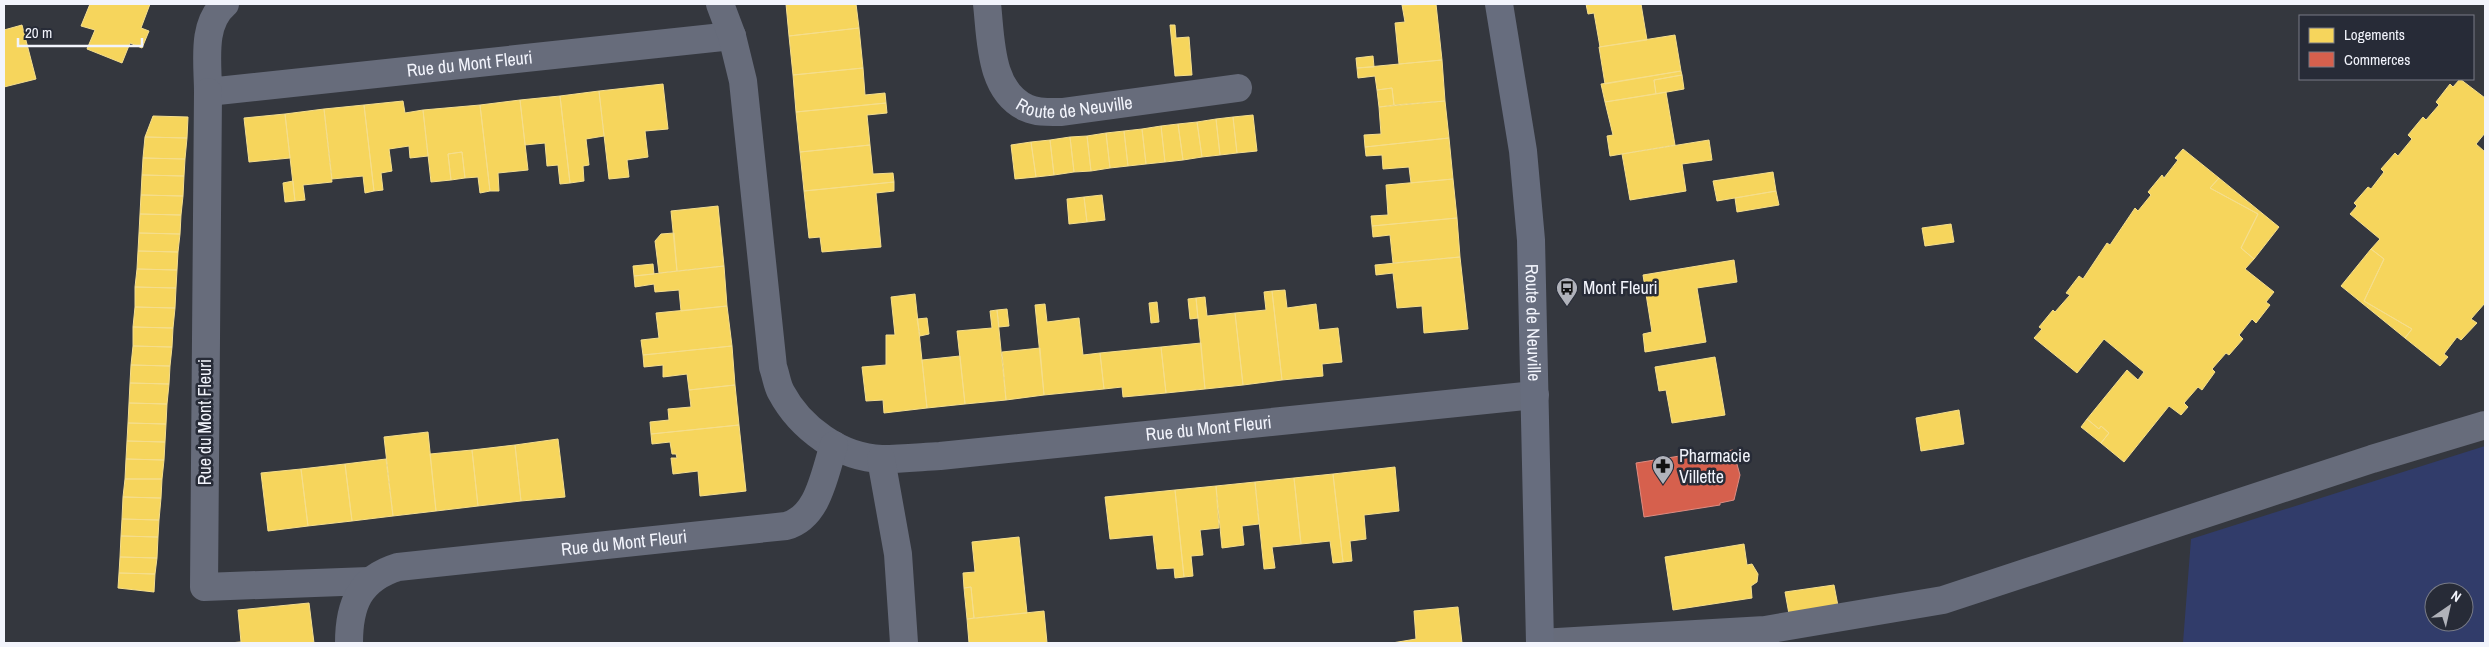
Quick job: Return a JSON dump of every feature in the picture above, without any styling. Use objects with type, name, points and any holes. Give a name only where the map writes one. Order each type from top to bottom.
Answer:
[{"type":"main road","name":"Route de Neuville","points":[[1499,4],[1521,134],[1528,200],[1533,285],[1540,643]]},
{"type":"street","name":"Rue du Mont Fleuri","points":[[225,4],[216,11],[209,27],[204,587],[368,581],[382,572],[398,567],[791,525],[803,519],[810,510],[834,445]]},
{"type":"street","name":"Rue du Mont Fleuri","points":[[720,4],[732,36],[743,81],[773,367],[781,391],[794,411],[812,430],[834,445],[859,455],[881,459],[940,456],[1535,395]]},
{"type":"street","name":"Route de Neuville","points":[[987,4],[995,68],[1002,84],[1026,108],[1041,112],[1062,112],[1238,88]]},
{"type":"street","name":"Rue du Mont Fleuri","points":[[208,92],[732,36]]},
{"type":"street","points":[[1540,643],[1765,630],[1943,600],[2372,458],[2485,425]]},
{"type":"street","points":[[881,459],[898,554],[904,643]]},
{"type":"street","points":[[349,643],[349,623],[354,604],[368,581]]},
{"type":"shaded area","points":[[2485,446],[2485,643],[2183,643],[2191,539]]},
{"type":"building: Logements","points":[[90,4],[150,4],[141,28],[149,31],[142,48],[130,43],[122,63],[87,49],[95,30],[81,26]]},
{"type":"building: Logements","points":[[786,4],[856,4],[859,28],[789,36]]},
{"type":"building: Logements","points":[[1436,4],[1442,60],[1399,64],[1395,23],[1405,22],[1402,5]]},
{"type":"building: Logements","points":[[1586,4],[1641,4],[1647,40],[1600,47],[1594,13],[1588,14]]},
{"type":"building: Logements","points":[[22,25],[36,79],[4,87],[4,30]]},
{"type":"building: Logements","points":[[1170,25],[1175,25],[1176,38],[1189,37],[1192,75],[1175,76]]},
{"type":"building: Logements","points":[[859,28],[863,68],[793,75],[789,36]]},
{"type":"building: Logements","points":[[1675,35],[1681,71],[1605,84],[1599,47]]},
{"type":"building: Logements","points":[[1373,56],[1374,67],[1357,68],[1356,58]]},
{"type":"building: Logements","points":[[1442,60],[1445,101],[1394,105],[1392,88],[1377,90],[1375,76],[1358,78],[1357,68]]},
{"type":"building: Logements","points":[[863,68],[865,95],[885,93],[886,103],[796,112],[793,75]]},
{"type":"building: Logements","points":[[1681,71],[1682,75],[1654,80],[1656,94],[1605,102],[1601,84]]},
{"type":"building: Logements","points":[[1682,75],[1684,89],[1656,94],[1654,80]]},
{"type":"building: Logements","points":[[2461,80],[2485,98],[2485,133],[2476,144],[2485,152],[2485,303],[2471,319],[2477,323],[2461,340],[2457,337],[2444,354],[2448,357],[2440,366],[2405,338],[2412,329],[2364,301],[2384,259],[2371,249],[2380,239],[2350,214],[2357,206],[2354,203],[2368,187],[2371,189],[2384,172],[2381,169],[2395,153],[2398,156],[2412,139],[2408,135],[2423,117],[2426,120],[2439,105],[2436,102],[2450,84],[2453,87]]},
{"type":"building: Logements","points":[[663,84],[668,129],[645,131],[648,157],[627,160],[629,177],[609,179],[599,91]]},
{"type":"building: Logements","points":[[1392,88],[1394,105],[1379,107],[1377,90]]},
{"type":"building: Logements","points":[[599,91],[604,136],[586,139],[589,165],[583,166],[584,181],[570,183],[560,96]]},
{"type":"building: Logements","points":[[1666,92],[1675,145],[1610,156],[1607,136],[1613,135],[1605,102]]},
{"type":"building: Logements","points":[[560,96],[570,183],[560,184],[558,165],[547,166],[545,143],[525,145],[520,100]]},
{"type":"building: Logements","points":[[520,100],[528,170],[498,173],[499,191],[490,191],[480,105]]},
{"type":"building: Logements","points":[[403,101],[405,113],[423,110],[428,156],[410,158],[409,146],[389,149],[392,171],[381,173],[383,190],[374,191],[364,105]]},
{"type":"building: Logements","points":[[1445,101],[1449,138],[1365,147],[1364,135],[1381,134],[1379,107]]},
{"type":"building: Logements","points":[[886,103],[887,113],[867,115],[870,145],[800,152],[796,112]]},
{"type":"building: Logements","points":[[364,105],[374,191],[365,193],[363,176],[332,179],[324,109]]},
{"type":"building: Logements","points":[[480,105],[490,191],[480,193],[478,177],[465,178],[462,152],[448,154],[451,180],[431,182],[423,110]]},
{"type":"building: Logements","points":[[324,109],[332,182],[303,185],[305,200],[295,201],[285,114]]},
{"type":"building: Logements","points":[[285,114],[290,158],[249,162],[244,118]]},
{"type":"building: Logements","points":[[1253,115],[1257,151],[1237,153],[1233,117]]},
{"type":"building: Logements","points":[[153,116],[188,117],[187,138],[145,137]]},
{"type":"building: Logements","points":[[1233,117],[1237,153],[1220,155],[1216,119]]},
{"type":"building: Logements","points":[[1216,119],[1220,155],[1202,157],[1197,122]]},
{"type":"building: Logements","points":[[1197,122],[1202,157],[1183,160],[1178,124]]},
{"type":"building: Logements","points":[[1178,124],[1183,160],[1165,162],[1161,126]]},
{"type":"building: Logements","points":[[1161,126],[1165,162],[1146,164],[1142,129]]},
{"type":"building: Logements","points":[[1142,129],[1146,164],[1128,166],[1124,131]]},
{"type":"building: Logements","points":[[1124,131],[1128,166],[1110,168],[1106,133]]},
{"type":"building: Logements","points":[[1106,133],[1110,168],[1091,171],[1087,136]]},
{"type":"building: Logements","points":[[1087,136],[1091,171],[1074,172],[1070,137]]},
{"type":"building: Logements","points":[[145,137],[187,138],[185,159],[143,158]]},
{"type":"building: Logements","points":[[1070,137],[1074,172],[1054,175],[1050,140]]},
{"type":"building: Logements","points":[[1449,138],[1453,179],[1411,183],[1409,167],[1383,169],[1382,155],[1366,156],[1365,147]]},
{"type":"building: Logements","points":[[1050,140],[1054,175],[1036,177],[1031,142]]},
{"type":"building: Logements","points":[[1709,140],[1712,160],[1682,164],[1686,191],[1630,200],[1622,154]]},
{"type":"building: Logements","points":[[1031,142],[1036,177],[1015,179],[1011,145]]},
{"type":"building: Logements","points":[[870,145],[873,174],[893,173],[894,182],[804,191],[800,152]]},
{"type":"building: Logements","points":[[2183,149],[2219,178],[2210,188],[2258,214],[2241,248],[2254,259],[2245,269],[2274,292],[2266,302],[2270,305],[2256,323],[2252,319],[2239,335],[2243,339],[2229,355],[2226,353],[2212,369],[2215,372],[2202,390],[2198,387],[2184,403],[2188,407],[2181,415],[2169,406],[2124,462],[2101,443],[2109,433],[2101,426],[2099,429],[2087,419],[2127,370],[2138,380],[2144,372],[2104,339],[2077,373],[2034,338],[2042,329],[2039,327],[2053,310],[2055,312],[2070,295],[2066,293],[2079,276],[2083,279],[2107,243],[2110,245],[2135,208],[2138,211],[2151,195],[2148,192],[2162,175],[2164,178],[2178,160],[2175,158]]},
{"type":"building: Logements","points":[[462,152],[465,178],[451,180],[448,154]]},
{"type":"building: Logements","points":[[143,158],[185,159],[184,176],[142,175]]},
{"type":"building: Logements","points":[[1773,172],[1776,191],[1717,201],[1713,181]]},
{"type":"building: Logements","points":[[142,175],[184,176],[183,196],[141,195]]},
{"type":"building: Logements","points":[[2219,178],[2279,227],[2254,259],[2241,248],[2258,214],[2210,188]]},
{"type":"building: Logements","points":[[1453,179],[1457,218],[1372,226],[1371,216],[1388,215],[1386,185]]},
{"type":"building: Logements","points":[[293,181],[295,201],[285,202],[283,183]]},
{"type":"building: Logements","points":[[894,182],[894,191],[876,193],[881,247],[822,252],[820,237],[809,238],[804,191]]},
{"type":"building: Logements","points":[[1776,191],[1779,205],[1737,212],[1735,198]]},
{"type":"building: Logements","points":[[141,195],[183,196],[181,215],[140,214]]},
{"type":"building: Logements","points":[[1102,195],[1105,220],[1087,222],[1084,197]]},
{"type":"building: Logements","points":[[1084,197],[1087,222],[1069,224],[1067,199]]},
{"type":"building: Logements","points":[[718,206],[724,266],[677,271],[671,211]]},
{"type":"building: Logements","points":[[140,214],[181,215],[180,234],[139,233]]},
{"type":"building: Logements","points":[[1457,218],[1460,257],[1393,263],[1390,235],[1373,237],[1372,226]]},
{"type":"building: Logements","points":[[1951,224],[1954,242],[1925,246],[1922,228]]},
{"type":"building: Logements","points":[[139,233],[180,234],[178,252],[138,251]]},
{"type":"building: Logements","points":[[674,233],[677,271],[659,273],[655,241],[661,234]]},
{"type":"building: Logements","points":[[2371,249],[2384,259],[2364,301],[2412,329],[2405,338],[2341,286]]},
{"type":"building: Logements","points":[[138,251],[178,252],[177,270],[137,269]]},
{"type":"building: Logements","points":[[1460,257],[1468,329],[1424,333],[1422,306],[1397,308],[1393,273],[1376,275],[1375,265]]},
{"type":"building: Logements","points":[[1734,260],[1737,282],[1697,288],[1706,342],[1645,352],[1643,334],[1652,332],[1643,275]]},
{"type":"building: Logements","points":[[653,264],[654,274],[634,276],[633,266]]},
{"type":"building: Logements","points":[[724,266],[727,306],[681,311],[679,290],[655,292],[654,284],[635,287],[634,276]]},
{"type":"building: Logements","points":[[137,269],[177,270],[176,288],[135,287]]},
{"type":"building: Logements","points":[[135,287],[176,288],[175,308],[135,307]]},
{"type":"building: Logements","points":[[1285,290],[1287,308],[1316,304],[1319,330],[1338,328],[1342,362],[1322,364],[1323,376],[1282,380],[1272,291]]},
{"type":"building: Logements","points":[[1272,291],[1282,380],[1243,385],[1235,313],[1266,310],[1264,292]]},
{"type":"building: Logements","points":[[915,294],[927,408],[884,413],[883,400],[866,401],[862,367],[886,365],[886,335],[895,335],[891,297]]},
{"type":"building: Logements","points":[[1205,297],[1207,316],[1235,313],[1243,385],[1205,389],[1196,298]]},
{"type":"building: Logements","points":[[1196,298],[1198,318],[1190,319],[1188,299]]},
{"type":"building: Logements","points":[[1157,302],[1159,322],[1151,323],[1149,303]]},
{"type":"building: Logements","points":[[1045,304],[1047,322],[1079,318],[1083,355],[1100,353],[1104,389],[1044,395],[1035,305]]},
{"type":"building: Logements","points":[[727,306],[732,346],[643,355],[641,340],[659,338],[656,313]]},
{"type":"building: Logements","points":[[135,307],[175,308],[173,328],[133,327]]},
{"type":"building: Logements","points":[[1007,309],[1009,326],[999,327],[997,310]]},
{"type":"building: Logements","points":[[997,310],[1006,400],[965,404],[957,331],[992,328],[990,311]]},
{"type":"building: Logements","points":[[927,318],[929,334],[920,336],[917,319]]},
{"type":"building: Logements","points":[[133,327],[173,328],[172,347],[133,346]]},
{"type":"building: Logements","points":[[1201,343],[1205,389],[1166,393],[1161,347]]},
{"type":"building: Logements","points":[[133,346],[172,347],[170,366],[131,365]]},
{"type":"building: Logements","points":[[732,346],[735,385],[689,390],[687,374],[663,377],[663,365],[644,367],[643,355]]},
{"type":"building: Logements","points":[[1161,347],[1166,393],[1123,397],[1122,387],[1104,389],[1100,353]]},
{"type":"building: Logements","points":[[1040,348],[1044,395],[1006,400],[1002,352]]},
{"type":"building: Logements","points":[[960,356],[965,404],[927,408],[922,360]]},
{"type":"building: Logements","points":[[1715,357],[1725,415],[1672,423],[1666,390],[1659,391],[1655,367]]},
{"type":"building: Logements","points":[[131,365],[170,366],[169,384],[130,383]]},
{"type":"building: Logements","points":[[130,383],[169,384],[167,404],[129,403]]},
{"type":"building: Logements","points":[[735,385],[739,425],[651,434],[650,422],[669,420],[668,409],[691,407],[689,390]]},
{"type":"building: Logements","points":[[129,403],[167,404],[166,424],[128,423]]},
{"type":"building: Logements","points":[[1959,410],[1964,444],[1921,451],[1916,418]]},
{"type":"building: Logements","points":[[2087,419],[2099,429],[2101,426],[2109,433],[2101,443],[2081,427]]},
{"type":"building: Logements","points":[[128,423],[166,424],[165,442],[127,441]]},
{"type":"building: Logements","points":[[739,425],[746,491],[700,496],[698,471],[673,474],[671,458],[677,458],[676,454],[672,454],[670,442],[652,444],[651,434]]},
{"type":"building: Logements","points":[[428,432],[436,511],[393,516],[384,437]]},
{"type":"building: Logements","points":[[558,439],[565,497],[521,501],[515,445]]},
{"type":"building: Logements","points":[[127,441],[165,442],[164,460],[126,459]]},
{"type":"building: Logements","points":[[515,445],[521,501],[478,506],[472,450]]},
{"type":"building: Logements","points":[[472,450],[478,506],[436,511],[430,454]]},
{"type":"building: Logements","points":[[126,459],[164,460],[162,479],[125,479]]},
{"type":"building: Logements","points":[[386,459],[393,516],[352,521],[345,464]]},
{"type":"building: Logements","points":[[345,464],[352,521],[308,526],[301,469]]},
{"type":"building: Logements","points":[[1395,467],[1399,511],[1364,515],[1366,539],[1350,541],[1352,561],[1343,562],[1333,474]]},
{"type":"building: Logements","points":[[301,469],[308,526],[268,531],[261,473]]},
{"type":"building: Logements","points":[[1333,474],[1343,562],[1333,563],[1330,541],[1301,544],[1294,478]]},
{"type":"building: Logements","points":[[1294,478],[1301,544],[1272,547],[1275,568],[1264,569],[1255,482]]},
{"type":"building: Logements","points":[[125,479],[162,479],[161,498],[123,497]]},
{"type":"building: Logements","points":[[1255,482],[1259,524],[1242,526],[1244,545],[1222,548],[1216,486]]},
{"type":"building: Logements","points":[[1216,486],[1219,528],[1200,530],[1203,555],[1191,556],[1193,576],[1184,577],[1175,490]]},
{"type":"building: Logements","points":[[1175,490],[1184,577],[1175,578],[1174,568],[1157,569],[1153,535],[1110,539],[1105,497]]},
{"type":"building: Logements","points":[[123,497],[161,498],[159,520],[122,519]]},
{"type":"building: Logements","points":[[122,519],[159,520],[158,537],[121,536]]},
{"type":"building: Logements","points":[[121,536],[158,537],[157,558],[120,557]]},
{"type":"building: Logements","points":[[1019,537],[1027,613],[974,618],[971,587],[964,588],[963,573],[975,572],[972,542]]},
{"type":"building: Logements","points":[[1744,544],[1747,565],[1752,564],[1758,574],[1757,582],[1751,586],[1752,598],[1673,610],[1665,557]]},
{"type":"building: Logements","points":[[120,557],[157,558],[155,574],[119,573]]},
{"type":"building: Logements","points":[[119,573],[155,574],[154,592],[118,588]]},
{"type":"building: Logements","points":[[1834,585],[1838,606],[1789,614],[1785,592]]},
{"type":"building: Logements","points":[[971,587],[974,618],[967,619],[964,588]]},
{"type":"building: Logements","points":[[309,603],[314,643],[229,643],[241,642],[238,610]]},
{"type":"building: Logements","points":[[1458,607],[1462,643],[1392,643],[1416,639],[1414,611]]},
{"type":"building: Logements","points":[[1044,611],[1047,643],[969,643],[967,619]]},
{"type":"building: Commerces","points":[[1733,450],[1740,475],[1734,500],[1720,503],[1720,505],[1644,517],[1636,463],[1711,451],[1712,453]]},
{"type":"place","name":"Mont Fleuri","points":[[1567,307]]},
{"type":"place","name":"Pharmacie Villette","points":[[1663,485]]}]
